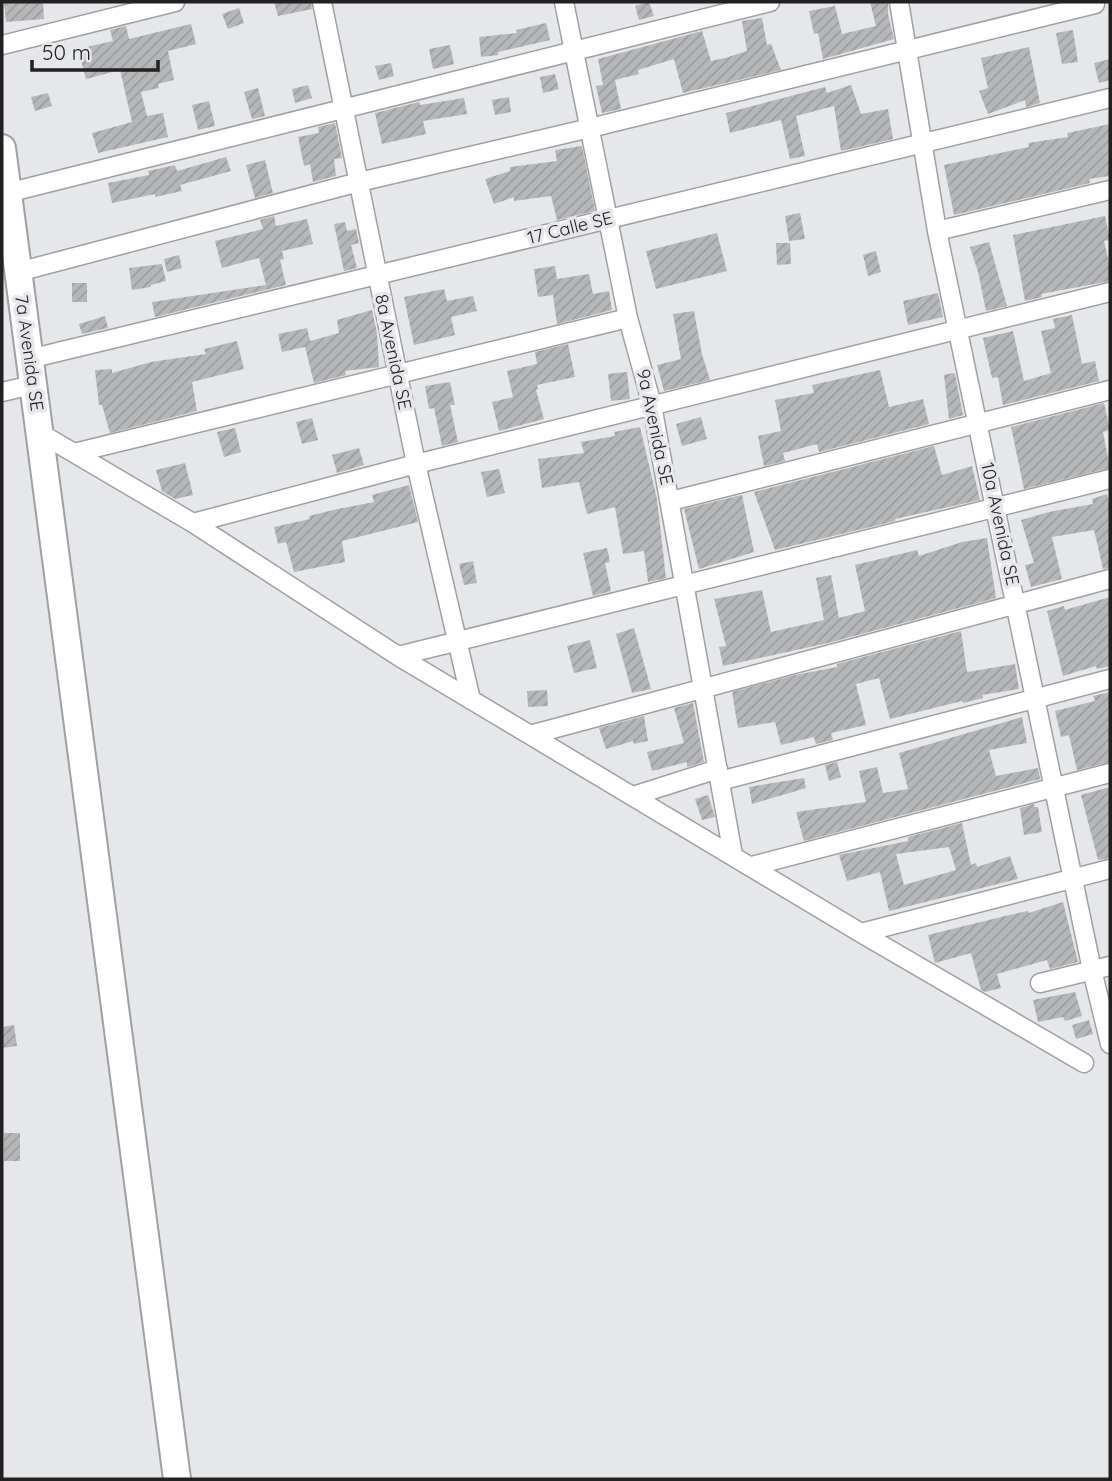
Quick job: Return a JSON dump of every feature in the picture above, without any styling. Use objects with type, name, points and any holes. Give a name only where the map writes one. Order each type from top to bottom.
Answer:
[{"type":"street","points":[[2,45],[175,2]]},
{"type":"street","name":"8a Avenida SE","points":[[322,2],[416,464],[471,700]]},
{"type":"street","name":"9a Avenida SE","points":[[564,2],[628,318],[652,405],[733,855]]},
{"type":"street","points":[[7,193],[770,2]]},
{"type":"street","name":"10a Avenida SE","points":[[899,2],[921,143],[957,330],[1110,1044]]},
{"type":"street","points":[[18,272],[359,182],[1096,4]]},
{"type":"street","name":"17 Calle SE","points":[[29,359],[1110,98]]},
{"type":"street","name":"7a Avenida SE","points":[[2,148],[177,1479]]},
{"type":"street","points":[[937,231],[1110,190]]},
{"type":"street","points":[[193,523],[416,464],[1110,292]]},
{"type":"street","points":[[74,453],[628,318]]},
{"type":"street","points":[[2,392],[32,385]]},
{"type":"street","points":[[671,501],[1110,390]]},
{"type":"street","points":[[40,432],[193,523],[398,656],[1084,1063]]},
{"type":"street","points":[[398,656],[1110,479]]},
{"type":"street","points":[[530,735],[1110,579]]},
{"type":"street","points":[[633,796],[1110,678]]},
{"type":"street","points":[[752,866],[1110,773]]},
{"type":"street","points":[[861,933],[1110,869]]},
{"type":"street","points":[[1040,983],[1110,966]]},
{"type":"building","points":[[4,2],[43,2],[44,19],[6,22]]},
{"type":"building","points":[[274,2],[311,2],[312,9],[278,16]]},
{"type":"building","points":[[649,2],[654,16],[639,20],[635,6]]},
{"type":"building","points":[[870,2],[888,2],[894,39],[823,59],[818,33],[814,34],[809,11],[835,6],[842,34],[876,26]]},
{"type":"building","points":[[239,8],[244,23],[228,29],[222,14]]},
{"type":"building","points":[[762,18],[767,45],[771,44],[781,70],[683,93],[674,59],[638,70],[639,74],[615,80],[621,109],[602,113],[596,86],[603,85],[598,59],[702,31],[711,61],[725,58],[747,51],[742,21]]},
{"type":"building","points":[[546,23],[550,40],[498,52],[498,55],[481,57],[479,37],[517,33],[516,30]]},
{"type":"building","points":[[191,24],[196,44],[168,51],[174,80],[158,84],[159,88],[141,92],[147,116],[163,113],[168,137],[98,153],[92,133],[132,122],[120,70],[86,79],[78,49],[113,41],[110,30],[126,26],[129,39]]},
{"type":"building","points":[[1073,30],[1078,62],[1062,64],[1056,33]]},
{"type":"building","points":[[450,45],[454,64],[433,69],[429,49]]},
{"type":"building","points":[[1029,47],[1040,103],[1026,107],[1025,100],[988,114],[979,91],[988,88],[981,58]]},
{"type":"building","points":[[1110,59],[1110,80],[1099,83],[1094,63]]},
{"type":"building","points":[[391,63],[394,76],[379,80],[375,66]]},
{"type":"building","points":[[555,74],[559,89],[543,93],[540,77]]},
{"type":"building","points":[[308,85],[312,98],[295,103],[292,89]]},
{"type":"building","points":[[851,85],[861,114],[888,109],[893,139],[841,151],[834,106],[796,116],[805,156],[790,159],[781,120],[730,133],[726,113],[825,87],[827,93]]},
{"type":"building","points":[[258,88],[265,116],[252,119],[244,92]]},
{"type":"building","points":[[48,93],[52,106],[35,111],[31,97]]},
{"type":"building","points":[[509,97],[511,112],[495,115],[492,100]]},
{"type":"building","points":[[464,98],[467,114],[423,121],[426,134],[382,144],[375,113],[419,102],[420,105]]},
{"type":"building","points":[[209,101],[215,126],[198,130],[192,105]]},
{"type":"building","points":[[335,123],[342,158],[334,159],[336,176],[313,182],[310,164],[304,166],[298,137],[319,133],[318,127]]},
{"type":"building","points":[[1110,124],[1110,176],[1089,179],[1090,183],[954,215],[944,165],[1029,147],[1028,143],[1068,137],[1067,133]]},
{"type":"building","points":[[582,146],[595,211],[557,220],[551,196],[514,201],[514,197],[494,204],[485,179],[510,171],[510,167],[557,161],[555,150]]},
{"type":"building","points":[[226,157],[231,171],[180,185],[182,191],[112,203],[108,183],[149,175],[148,171],[175,165],[177,171]]},
{"type":"building","points":[[265,160],[273,193],[255,198],[246,165]]},
{"type":"building","points":[[800,213],[805,239],[789,241],[785,216]]},
{"type":"building","points":[[274,216],[276,226],[307,219],[313,244],[282,251],[284,259],[280,260],[286,285],[155,317],[152,302],[266,285],[259,258],[222,268],[215,241],[263,229],[260,220]]},
{"type":"building","points":[[1105,216],[1110,240],[1104,241],[1110,281],[1041,294],[1042,297],[1025,301],[1013,235]]},
{"type":"building","points":[[345,222],[347,231],[356,229],[359,243],[351,245],[357,268],[344,271],[334,224]]},
{"type":"building","points":[[717,233],[727,271],[656,289],[646,251]]},
{"type":"building","points":[[989,242],[1007,306],[986,311],[970,247]]},
{"type":"building","points":[[776,243],[790,243],[791,264],[777,265]]},
{"type":"building","points":[[876,251],[881,272],[868,276],[863,255]]},
{"type":"building","points":[[179,255],[182,268],[167,272],[164,259]]},
{"type":"building","points":[[162,264],[166,281],[132,290],[129,268]]},
{"type":"building","points":[[555,266],[557,279],[589,274],[593,294],[609,291],[612,310],[557,324],[553,295],[538,297],[534,269]]},
{"type":"building","points":[[72,283],[87,283],[87,302],[72,302]]},
{"type":"building","points":[[444,289],[447,301],[473,296],[477,311],[451,317],[455,335],[414,345],[404,297]]},
{"type":"building","points":[[938,293],[943,317],[908,325],[903,301]]},
{"type":"building","points":[[372,310],[377,333],[379,367],[345,371],[346,375],[314,383],[305,347],[282,352],[278,334],[307,328],[310,341],[339,333],[337,320]]},
{"type":"building","points":[[694,311],[710,380],[664,391],[657,365],[681,359],[673,314]]},
{"type":"building","points":[[1072,315],[1082,364],[1095,361],[1099,381],[1003,405],[998,377],[992,378],[983,338],[1013,331],[1024,381],[1051,373],[1041,331],[1055,328],[1053,319]]},
{"type":"building","points":[[105,316],[108,328],[82,334],[79,324]]},
{"type":"building","points":[[237,341],[244,369],[192,382],[197,411],[110,433],[102,405],[99,405],[95,370],[112,369],[112,373],[151,362],[206,354],[204,349]]},
{"type":"building","points":[[568,344],[575,377],[537,385],[544,419],[499,431],[492,402],[513,397],[507,371],[537,364],[535,352]]},
{"type":"building","points":[[880,370],[889,407],[923,399],[929,424],[819,452],[817,444],[783,453],[785,461],[764,466],[758,436],[781,431],[775,400],[814,393],[812,385]]},
{"type":"building","points":[[627,372],[630,399],[611,401],[608,374]]},
{"type":"building","points":[[953,373],[963,415],[949,419],[944,375]]},
{"type":"building","points":[[450,382],[455,405],[450,405],[458,442],[442,446],[434,408],[429,409],[425,386]]},
{"type":"building","points":[[1104,403],[1110,430],[1103,432],[1110,468],[1024,489],[1011,427]]},
{"type":"building","points":[[701,417],[707,439],[682,446],[676,424]]},
{"type":"building","points":[[312,418],[318,440],[302,444],[296,422]]},
{"type":"building","points":[[640,427],[657,499],[666,578],[648,582],[644,551],[623,554],[615,507],[587,514],[579,482],[542,488],[538,459],[584,453],[581,442],[615,436],[614,432]]},
{"type":"building","points":[[235,428],[241,452],[224,457],[217,432]]},
{"type":"building","points":[[934,446],[942,475],[972,466],[980,500],[775,550],[754,492]]},
{"type":"building","points":[[359,448],[364,465],[337,473],[332,455]]},
{"type":"building","points":[[185,463],[193,495],[175,499],[162,491],[156,470]]},
{"type":"building","points":[[499,469],[505,493],[487,497],[481,472]]},
{"type":"building","points":[[409,485],[418,522],[342,541],[345,562],[294,572],[286,542],[278,544],[274,527],[310,519],[309,516],[333,510],[374,502],[372,495]]},
{"type":"building","points":[[1107,494],[1110,506],[1110,568],[1103,569],[1094,530],[1052,537],[1062,579],[1031,587],[1025,565],[1034,563],[1021,520],[1093,504],[1092,499]]},
{"type":"building","points":[[742,495],[754,552],[699,569],[684,509]]},
{"type":"building","points":[[987,538],[996,598],[828,643],[723,666],[719,647],[726,646],[714,599],[762,590],[771,632],[824,620],[816,578],[831,575],[839,618],[865,611],[855,565],[917,550],[919,556],[962,542]]},
{"type":"building","points":[[607,548],[610,562],[605,563],[611,591],[593,596],[583,553]]},
{"type":"building","points":[[473,561],[477,583],[464,585],[459,564]]},
{"type":"building","points":[[1110,597],[1110,666],[1097,669],[1096,666],[1063,676],[1047,611],[1064,606],[1065,610]]},
{"type":"building","points":[[634,628],[651,689],[632,693],[616,634]]},
{"type":"building","points":[[961,631],[967,672],[1015,664],[1019,689],[982,695],[983,698],[890,719],[879,678],[856,684],[866,725],[831,733],[833,740],[816,744],[814,737],[781,745],[775,722],[738,728],[732,692],[837,667],[837,664]]},
{"type":"building","points":[[590,640],[597,668],[574,673],[567,646]]},
{"type":"building","points":[[547,690],[548,706],[528,707],[527,691]]},
{"type":"building","points":[[1110,692],[1110,762],[1077,770],[1069,735],[1061,737],[1055,711],[1095,701],[1093,696]]},
{"type":"building","points":[[693,703],[704,762],[687,767],[687,762],[652,771],[647,752],[684,743],[674,708]]},
{"type":"building","points":[[644,716],[648,741],[634,744],[633,741],[606,749],[599,728]]},
{"type":"building","points":[[1022,717],[1027,743],[989,750],[996,776],[1038,768],[1040,779],[804,841],[796,812],[866,802],[859,771],[877,767],[883,793],[908,789],[899,753]]},
{"type":"building","points":[[837,762],[841,777],[829,781],[825,765]]},
{"type":"building","points":[[804,778],[806,788],[752,804],[749,787]]},
{"type":"building","points":[[1110,787],[1110,858],[1098,860],[1081,795]]},
{"type":"building","points":[[708,795],[715,817],[702,820],[695,799]]},
{"type":"building","points":[[1034,804],[1038,807],[1042,832],[1024,835],[1020,808]]},
{"type":"building","points":[[962,823],[971,865],[976,863],[977,867],[1010,856],[1018,879],[889,911],[880,872],[847,881],[839,855],[908,841],[908,837]],"holes":[[[949,847],[956,870],[904,885],[896,854]]]},
{"type":"building","points":[[1063,902],[1078,962],[1050,969],[1047,960],[997,974],[1001,988],[985,992],[981,990],[971,953],[935,963],[928,935],[1005,916],[1028,911],[1029,913]]},
{"type":"building","points":[[1075,992],[1082,1016],[1065,1021],[1063,1017],[1038,1022],[1033,1000]]},
{"type":"building","points":[[1089,1020],[1093,1034],[1076,1039],[1072,1025]]},
{"type":"building","points":[[14,1025],[17,1046],[2,1048],[2,1027]]},
{"type":"building","points":[[4,1133],[20,1133],[20,1161],[4,1161]]}]
